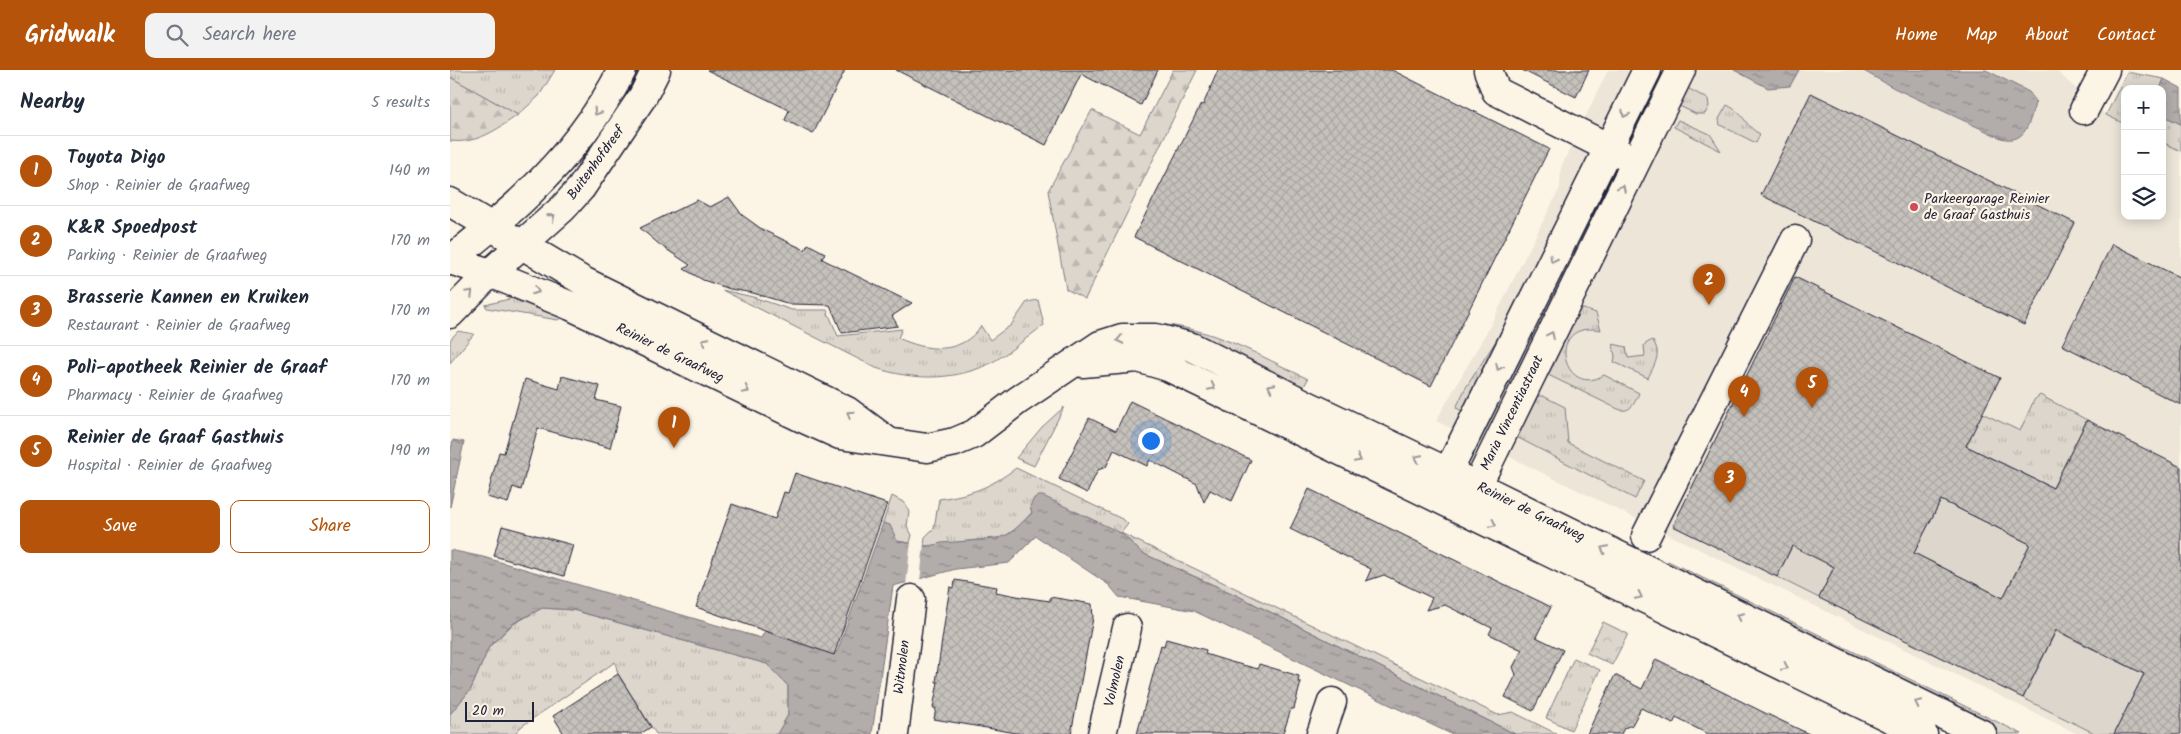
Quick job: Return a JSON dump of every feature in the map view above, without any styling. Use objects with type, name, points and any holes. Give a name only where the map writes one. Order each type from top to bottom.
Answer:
[{"type":"main road","name":"Buitenhofdreef","points":[[450,260],[529,193],[564,155],[592,121],[622,70]]},
{"type":"main road","name":"Buitenhofdreef","points":[[450,314],[490,273],[563,208],[580,188],[643,96],[656,70]]},
{"type":"main road","points":[[1488,70],[1496,91],[1635,161]]},
{"type":"main road","points":[[1449,503],[1448,472],[1647,70]]},
{"type":"main road","name":"Maria Vincentiastraat","points":[[1449,503],[1478,486],[1681,70]]},
{"type":"main road","points":[[2084,110],[2105,70]]},
{"type":"main road","name":"Reinier de Graafweg","points":[[450,202],[583,280],[847,411],[889,443]]},
{"type":"main road","points":[[1646,536],[1795,240]]},
{"type":"main road","name":"Reinier de Graafweg","points":[[450,260],[490,273],[571,306],[840,435],[927,448],[954,442],[974,434],[1024,396],[1100,345],[1122,338],[1156,338],[1192,347],[1311,407],[1478,486],[1982,734]]},
{"type":"main road","name":"Reinier de Graafweg","points":[[1074,364],[1138,358],[1168,367],[1923,734]]},
{"type":"main road","name":"Witmolen","points":[[894,734],[911,599]]},
{"type":"main road","name":"Volmolen","points":[[1102,734],[1127,628]]},
{"type":"main road","points":[[1321,734],[1332,702]]},
{"type":"shaded area","points":[[1608,70],[2055,70],[2106,115],[2121,122],[2121,220],[2166,220],[2166,144],[2181,151],[2181,734],[2078,734],[1436,421],[1490,326],[1560,188],[1561,167]]},
{"type":"green space","points":[[450,70],[555,70],[539,96],[518,115],[450,77]]},
{"type":"green space","points":[[1173,70],[1197,70],[1085,299],[1066,289],[1048,191],[1092,110],[1140,134]]},
{"type":"green space","points":[[2127,72],[2164,79],[2162,85],[2121,85],[2121,122],[2106,115]]},
{"type":"green space","points":[[450,77],[518,115],[486,135],[469,140],[450,141]]},
{"type":"green space","points":[[1680,84],[1708,99],[1709,106],[1705,114],[1696,114],[1671,102]]},
{"type":"green space","points":[[1727,105],[1738,112],[1750,127],[1760,134],[1756,143],[1720,125],[1719,119]]},
{"type":"green space","points":[[2166,117],[2181,124],[2181,151],[2166,144]]},
{"type":"green space","points":[[1678,120],[1710,134],[1721,151],[1674,127]]},
{"type":"green space","points":[[1568,201],[1471,415],[1456,408],[1465,389],[1510,319]]},
{"type":"green space","points":[[1587,207],[1602,214],[1570,281],[1554,274]]},
{"type":"green space","points":[[722,290],[753,297],[792,310],[827,310],[838,336],[902,329],[898,338],[931,348],[943,348],[963,342],[973,336],[981,326],[990,340],[1011,325],[1027,302],[1038,300],[1044,325],[987,365],[960,374],[917,377],[876,368]]},
{"type":"green space","points":[[513,298],[529,299],[562,317],[558,320],[487,308],[485,305]]},
{"type":"green space","points":[[1580,308],[1596,313],[1601,330],[1583,330],[1572,336],[1566,346],[1565,358],[1570,369],[1578,377],[1589,380],[1604,375],[1639,393],[1634,404],[1629,409],[1618,409],[1542,372],[1574,311]]},
{"type":"green space","points":[[1156,324],[1177,326],[1216,337],[1253,352],[1308,379],[1301,392],[1131,326]]},
{"type":"green space","points":[[458,331],[474,334],[450,363],[450,340]]},
{"type":"green space","points":[[1652,340],[1657,354],[1655,364],[1648,378],[1614,362],[1613,344],[1626,347],[1628,358],[1645,356],[1644,345]]},
{"type":"green space","points":[[2040,395],[2087,420],[2053,488],[1966,446],[1982,413],[2020,431],[2034,400]]},
{"type":"green space","points":[[1533,396],[1543,396],[1565,407],[1568,443],[1644,481],[1635,499],[1509,433]]},
{"type":"green space","points":[[1064,407],[1034,466],[1016,458],[1042,427]]},
{"type":"green space","points":[[1016,468],[1124,520],[1128,524],[1121,533],[1032,512],[1021,525],[1004,537],[924,546],[925,537],[934,528],[939,499],[980,489],[997,481]]},
{"type":"green space","points":[[892,496],[905,503],[909,512],[907,526],[912,535],[910,543],[897,541],[890,526],[883,523]]},
{"type":"green space","points":[[1815,499],[1857,519],[1819,598],[1777,577]]},
{"type":"green space","points":[[1941,500],[2030,544],[2003,598],[1914,553]]},
{"type":"green space","points":[[1121,533],[1498,715],[1513,712],[1557,734],[1515,734],[1236,595],[1142,553]]},
{"type":"green space","points":[[1668,561],[2022,734],[1997,734],[1688,583],[1667,563]]},
{"type":"green space","points":[[542,608],[573,610],[767,664],[788,686],[788,715],[777,734],[656,734],[618,674],[615,662],[522,726],[514,734],[450,734],[450,714],[471,689],[489,647],[512,625]]},
{"type":"green space","points":[[1603,622],[1628,634],[1612,665],[1587,653]]},
{"type":"green space","points":[[2056,631],[2144,674],[2114,734],[2096,734],[2023,698]]},
{"type":"green space","points":[[1574,658],[1600,670],[1571,730],[1546,718]]},
{"type":"water","points":[[1734,70],[1799,70],[1790,86],[1768,88]]},
{"type":"water","points":[[1862,70],[1986,70],[2029,92],[2036,101],[2029,123],[2022,135],[2010,139],[2001,138],[1894,88]]},
{"type":"water","points":[[2164,79],[2181,88],[2181,124],[2166,117],[2166,85],[2162,85]]},
{"type":"water","points":[[453,440],[464,442],[450,507],[450,454]]},
{"type":"water","points":[[1043,496],[1121,533],[1142,553],[1236,595],[1515,734],[1451,734],[1194,611],[1119,597],[1109,585],[1036,536],[1009,563],[956,569],[893,586],[872,734],[777,734],[788,715],[788,686],[767,664],[573,610],[542,608],[512,624],[489,647],[471,689],[450,714],[450,550],[483,557],[761,638],[765,631],[837,652],[883,523],[890,525],[897,541],[929,547],[941,543],[996,539],[1011,533],[1032,513],[1030,506],[1034,498]]},
{"type":"pier","points":[[911,541],[924,543],[920,581],[906,585]]},
{"type":"building","points":[[707,70],[845,70],[813,134],[785,120],[789,110]]},
{"type":"building","points":[[896,70],[1158,70],[1141,105],[1081,74],[1046,145]]},
{"type":"building","points":[[1218,70],[1392,70],[1549,149],[1431,386],[1134,237],[1201,104],[1203,105]]},
{"type":"building","points":[[1522,70],[1589,70],[1576,97]]},
{"type":"building","name":"Parkeergarage Reinier de Graaf Gasthuis","points":[[1811,93],[2075,223],[2024,325],[1761,195]]},
{"type":"building","points":[[729,197],[742,215],[763,230],[805,250],[808,244],[825,253],[822,259],[912,303],[892,316],[898,326],[842,333],[830,305],[790,304],[703,280],[684,269],[690,265],[660,245],[640,228],[697,200],[710,207]]},
{"type":"building","points":[[2112,244],[2181,278],[2181,405],[2062,345]]},
{"type":"building","points":[[1795,277],[2000,378],[1966,446],[2053,488],[2087,420],[2181,467],[2181,734],[2114,734],[2144,674],[2056,630],[2023,698],[1819,598],[1834,567],[1792,546],[1777,577],[1673,526]],"holes":[[[1941,500],[2030,544],[2003,598],[1914,553]]]},
{"type":"building","points":[[562,376],[600,386],[596,400],[621,406],[610,448],[538,428],[521,490],[513,487],[508,503],[487,497],[499,452],[504,453],[525,379],[559,389]]},
{"type":"building","points":[[1130,401],[1251,460],[1232,501],[1210,490],[1204,502],[1197,484],[1150,460],[1147,466],[1114,450],[1106,467],[1098,470],[1087,493],[1059,479],[1089,418],[1116,431]]},
{"type":"building","points":[[795,473],[887,504],[834,655],[696,607],[732,504],[775,519],[784,492],[788,493]]},
{"type":"building","points":[[1309,489],[1551,607],[1536,637],[1563,650],[1533,711],[1505,697],[1516,675],[1513,667],[1522,650],[1489,634],[1492,628],[1445,605],[1426,610],[1432,598],[1384,575],[1366,581],[1371,569],[1290,529]]},
{"type":"building","points":[[502,526],[573,545],[564,576],[494,556]]},
{"type":"building","points":[[955,580],[997,587],[996,592],[1022,597],[1050,601],[1050,597],[1092,604],[1093,618],[1071,734],[1022,734],[934,719],[936,708],[933,708],[946,612],[950,587],[954,588]]},
{"type":"building","points":[[1166,639],[1206,650],[1205,654],[1231,662],[1258,669],[1259,664],[1299,676],[1298,682],[1301,682],[1294,709],[1291,709],[1283,734],[1137,734],[1161,645],[1164,646]]},
{"type":"building","points":[[1656,659],[1809,734],[1708,734],[1676,718],[1673,724],[1641,708],[1632,725],[1624,728],[1621,734],[1587,734],[1615,675],[1642,689]]},
{"type":"building","points":[[618,674],[651,727],[640,734],[564,734],[553,716]]},
{"type":"place","name":"Parkeergarage Reinier de Graaf Gasthuis","points":[[1914,207]]},
{"type":"place","name":"K&R Spoedpost","points":[[1709,305]]},
{"type":"place","name":"Reinier de Graaf Gasthuis","points":[[1812,408]]},
{"type":"place","name":"Poli-apotheek Reinier de Graaf","points":[[1744,417]]},
{"type":"place","name":"Toyota Digo","points":[[674,448]]},
{"type":"place","name":"Brasserie Kannen en Kruiken","points":[[1730,503]]}]
